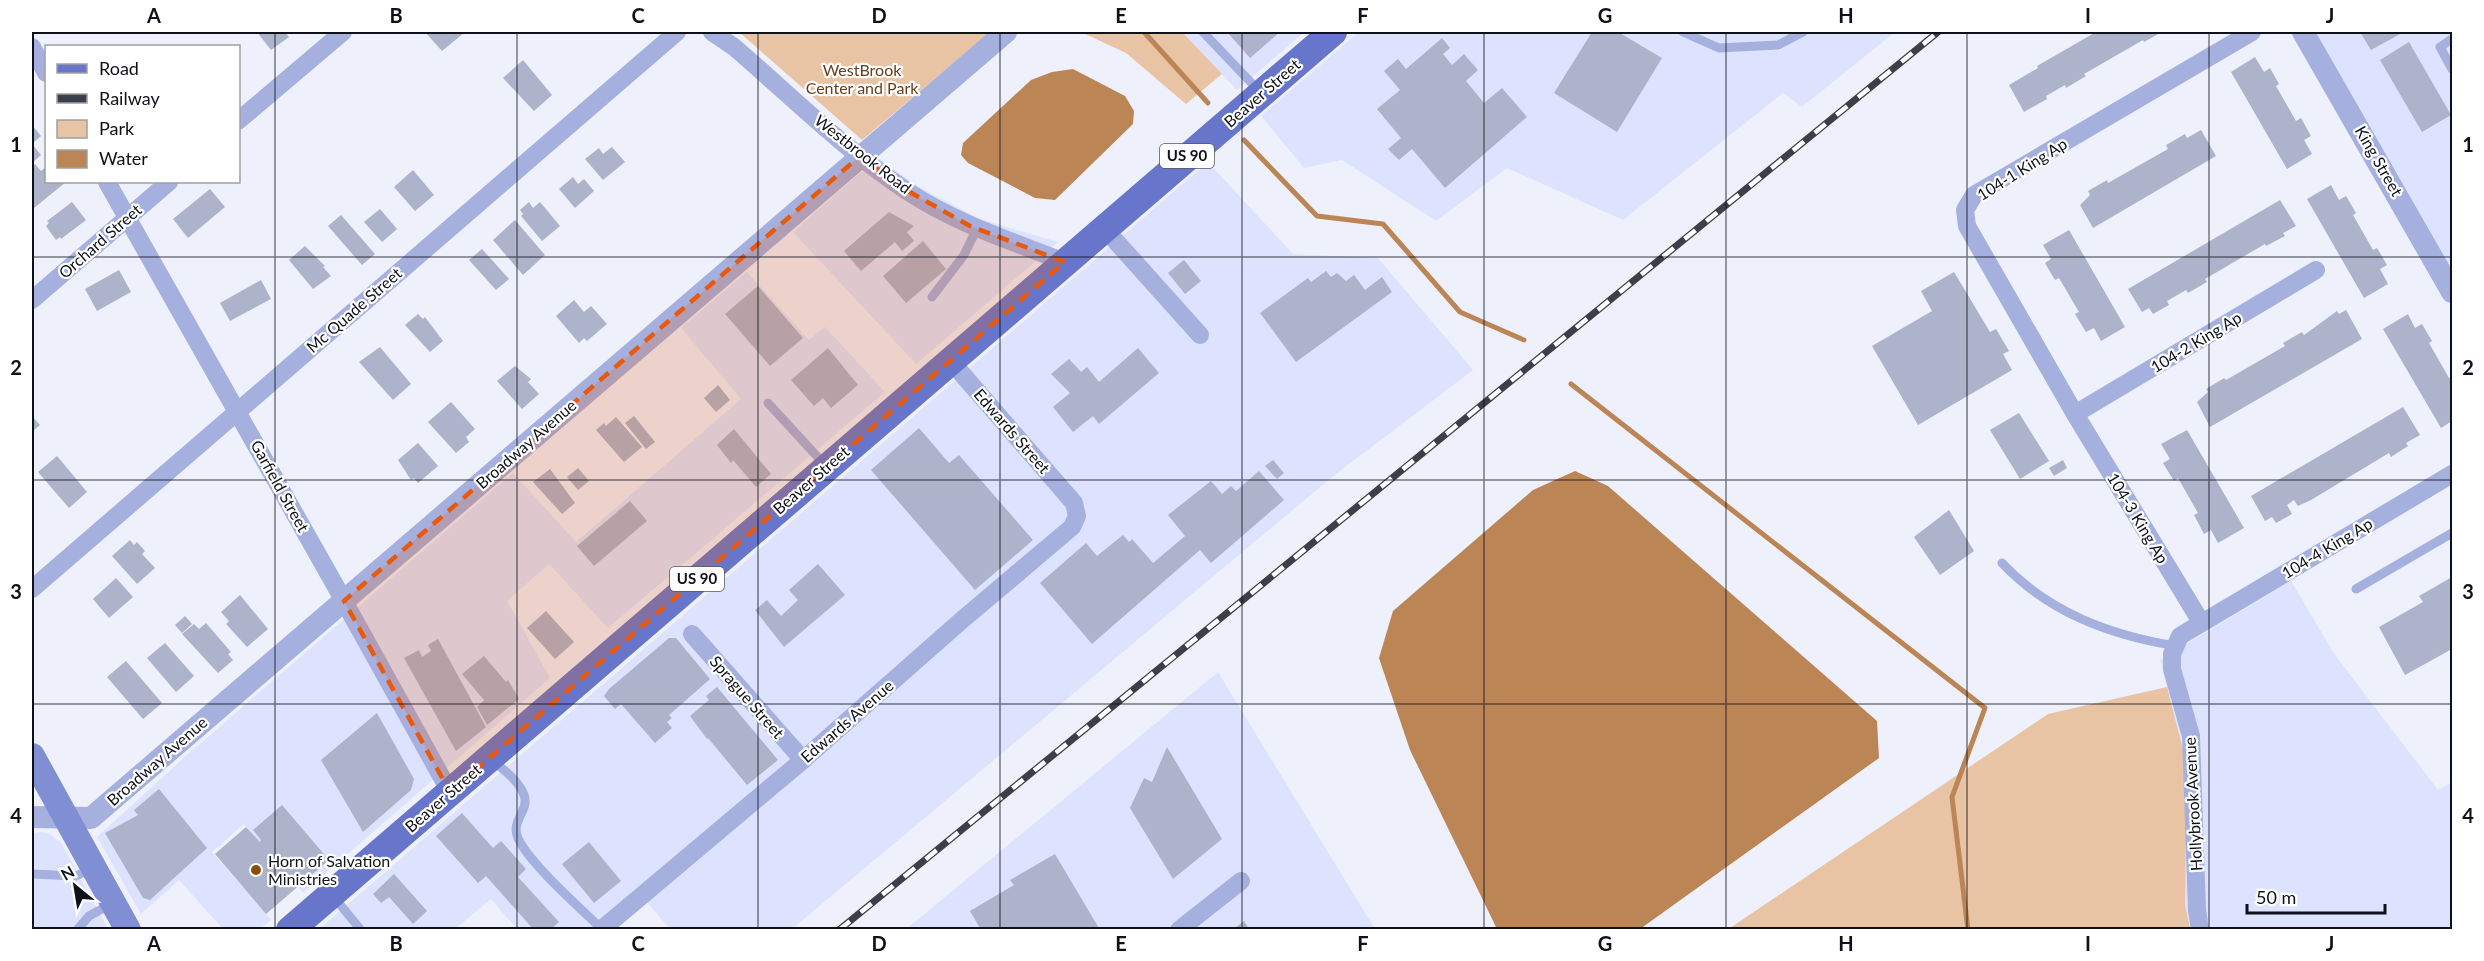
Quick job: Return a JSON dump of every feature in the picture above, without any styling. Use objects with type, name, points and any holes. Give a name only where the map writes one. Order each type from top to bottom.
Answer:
[{"type":"main road","name":"Beaver Street","points":[[291,929],[1333,32]]},
{"type":"main road","points":[[32,756],[128,930]]},
{"type":"street","points":[[240,120],[343,32]]},
{"type":"street","name":"Mc Quade Street","points":[[32,589],[677,32]]},
{"type":"street","name":"Westbrook Road","points":[[712,32],[734,47],[860,156],[908,191],[978,228],[1065,262]]},
{"type":"street","name":"Broadway Avenue","points":[[32,817],[91,818],[1006,32]]},
{"type":"street","name":"104-1 King Ap","points":[[2075,414],[1967,226],[1965,210],[1974,195],[2252,32]]},
{"type":"street","name":"King Street","points":[[2303,32],[2452,292]]},
{"type":"street","points":[[32,47],[45,72]]},
{"type":"street","name":"Garfield Street","points":[[108,183],[450,792]]},
{"type":"street","name":"Orchard Street","points":[[32,300],[168,183]]},
{"type":"street","points":[[1104,228],[1200,335]]},
{"type":"street","name":"104-2 King Ap","points":[[2075,414],[2316,270]]},
{"type":"street","name":"Edwards Street","points":[[950,360],[1074,503]]},
{"type":"street","name":"104-3 King Ap","points":[[2075,414],[2201,622]]},
{"type":"street","name":"104-4 King Ap","points":[[2201,622],[2452,474]]},
{"type":"street","name":"Edwards Avenue","points":[[601,929],[803,760],[1072,527],[1077,516],[1074,503]]},
{"type":"street","points":[[2176,646],[2180,636],[2201,622]]},
{"type":"street","name":"Sprague Street","points":[[692,634],[803,760]]},
{"type":"street","name":"Hollybrook Avenue","points":[[2176,646],[2172,654],[2172,669],[2191,736],[2197,910],[2200,930]]},
{"type":"street","points":[[1179,930],[1241,881]]},
{"type":"lane","points":[[1203,32],[1261,93]]},
{"type":"lane","points":[[1683,32],[1719,48],[1778,45],[1803,32]]},
{"type":"lane","points":[[2452,39],[2440,47],[2452,69]]},
{"type":"lane","points":[[932,297],[964,255],[978,228]]},
{"type":"lane","points":[[768,403],[826,467]]},
{"type":"lane","points":[[2356,589],[2452,533]]},
{"type":"lane","points":[[2002,563],[2021,584],[2047,602],[2067,612],[2122,635],[2176,646]]},
{"type":"lane","points":[[489,758],[520,787],[525,796],[524,807],[518,817],[516,830],[517,837],[526,852],[601,929]]},
{"type":"lane","points":[[32,874],[76,876],[94,868]]},
{"type":"lane","points":[[331,894],[361,930]]},
{"type":"lane","points":[[77,930],[89,916],[113,903]]},
{"type":"highlighted area","points":[[860,156],[908,191],[970,226],[1065,262],[450,792],[344,601]]},
{"type":"shaded area","points":[[1182,32],[1304,32],[1237,90]]},
{"type":"shaded area","points":[[1359,32],[1895,32],[1802,107],[1783,93],[1623,220],[1507,168],[1436,221],[1342,160],[1304,168],[1261,116]]},
{"type":"shaded area","points":[[2314,32],[2452,32],[2452,272]]},
{"type":"shaded area","points":[[878,157],[915,185],[980,219],[1058,242],[916,364],[793,232]]},
{"type":"shaded area","points":[[1208,162],[1293,254],[1378,258],[1473,370],[1332,477],[792,929],[670,929],[647,902],[614,929],[517,929],[491,899],[455,929],[318,930]]},
{"type":"shaded area","points":[[747,272],[809,340],[825,327],[885,392],[608,628],[549,564],[507,601],[550,678],[303,893],[244,824],[212,852],[271,920],[260,929],[223,929],[179,880],[141,914],[97,837],[187,755],[513,473],[576,542],[741,399],[681,328]]},
{"type":"shaded area","points":[[2291,581],[2335,655],[2438,790],[2452,782],[2452,929],[2190,929],[2185,904],[2187,765],[2160,660]]},
{"type":"shaded area","points":[[1218,672],[1375,929],[905,930]]},
{"type":"shaded area","points":[[32,833],[50,834],[62,844],[108,929],[32,929]]},
{"type":"green space","name":"WestBrook Center and Park","points":[[739,32],[990,32],[862,140]]},
{"type":"green space","points":[[1081,32],[1182,32],[1222,74],[1186,104],[1126,53]]},
{"type":"green space","points":[[2167,687],[2187,765],[2185,904],[2190,929],[1727,930],[2048,714]]},
{"type":"water","points":[[1073,69],[1125,96],[1134,111],[1133,124],[1055,200],[1035,198],[968,163],[961,155],[963,143],[1031,80],[1052,72]]},
{"type":"water","points":[[1575,471],[1608,486],[1877,721],[1879,758],[1640,929],[1497,929],[1410,750],[1379,658],[1393,611],[1533,490]]},
{"type":"building","points":[[257,32],[285,32],[289,37],[271,50]]},
{"type":"building","points":[[425,32],[465,32],[442,51]]},
{"type":"building","points":[[1227,32],[1280,32],[1250,58]]},
{"type":"building","points":[[1592,32],[1618,32],[1662,58],[1617,132],[1554,93]]},
{"type":"building","points":[[2096,32],[2162,32],[2144,42],[2143,40],[2084,74],[2086,76],[2066,88],[2065,85],[2046,96],[2047,99],[2024,112],[2009,85]]},
{"type":"building","points":[[2360,32],[2404,32],[2371,50]]},
{"type":"building","points":[[1442,38],[1450,48],[1443,54],[1452,65],[1464,54],[1478,70],[1466,81],[1484,103],[1502,88],[1527,117],[1445,188],[1412,149],[1399,160],[1388,149],[1401,138],[1377,109],[1400,90],[1384,71],[1398,59],[1406,69]]},
{"type":"building","points":[[2409,42],[2451,115],[2422,132],[2380,60]]},
{"type":"building","points":[[2255,57],[2264,72],[2270,68],[2279,84],[2276,86],[2296,121],[2301,118],[2311,136],[2304,140],[2312,154],[2287,169],[2231,72]]},
{"type":"building","points":[[523,60],[552,95],[534,111],[503,78]]},
{"type":"building","points":[[32,125],[41,136],[32,144]]},
{"type":"building","points":[[2201,130],[2216,156],[2093,228],[2080,205],[2090,195],[2088,191],[2107,180],[2108,183],[2168,149],[2166,145],[2185,134],[2187,138]]},
{"type":"building","points":[[32,144],[41,155],[32,163]]},
{"type":"building","points":[[612,147],[625,162],[603,180],[585,159],[599,148],[603,154]]},
{"type":"building","points":[[35,164],[41,171],[45,168],[45,183],[65,183],[34,208],[32,206],[32,167]]},
{"type":"building","points":[[413,170],[434,195],[415,211],[394,187]]},
{"type":"building","points":[[573,177],[578,184],[584,179],[594,191],[575,208],[559,189]]},
{"type":"building","points":[[2331,185],[2339,200],[2346,196],[2356,213],[2353,215],[2373,250],[2377,248],[2387,265],[2380,269],[2388,284],[2364,298],[2307,199]]},
{"type":"building","points":[[210,189],[225,207],[188,238],[173,219]]},
{"type":"building","points":[[2280,200],[2296,226],[2283,233],[2285,236],[2266,246],[2265,244],[2205,279],[2207,282],[2188,293],[2186,290],[2167,301],[2169,305],[2153,314],[2149,308],[2142,312],[2128,289]]},
{"type":"building","points":[[72,202],[86,220],[61,239],[60,237],[56,240],[46,226],[49,223],[47,221]]},
{"type":"building","points":[[529,202],[533,208],[540,202],[560,226],[542,241],[521,216],[523,214],[520,210]]},
{"type":"building","points":[[380,209],[397,229],[382,242],[364,222]]},
{"type":"building","points":[[889,212],[914,226],[907,232],[914,241],[902,251],[895,242],[861,271],[844,251]]},
{"type":"building","points":[[341,215],[375,254],[362,265],[328,226]]},
{"type":"building","points":[[515,220],[545,255],[523,275],[493,240]]},
{"type":"building","points":[[2069,230],[2125,327],[2101,341],[2094,328],[2086,332],[2075,314],[2079,312],[2059,278],[2055,280],[2045,263],[2051,259],[2043,245]]},
{"type":"building","points":[[923,241],[946,269],[906,303],[883,276]]},
{"type":"building","points":[[305,246],[325,266],[323,267],[331,276],[313,289],[289,260]]},
{"type":"building","points":[[482,249],[509,279],[496,290],[469,260]]},
{"type":"building","points":[[1184,260],[1201,281],[1185,294],[1168,273]]},
{"type":"building","points":[[119,270],[131,292],[97,311],[85,289]]},
{"type":"building","points":[[1326,271],[1331,277],[1337,273],[1346,281],[1354,275],[1365,290],[1382,277],[1392,292],[1296,362],[1260,313],[1308,278],[1311,282]]},
{"type":"building","points":[[1954,272],[1990,332],[1996,329],[2009,351],[2003,354],[2012,370],[1918,425],[1872,346],[1932,311],[1921,291]]},
{"type":"building","points":[[261,280],[271,299],[230,321],[220,303]]},
{"type":"building","points":[[758,286],[803,338],[770,366],[725,314]]},
{"type":"building","points":[[574,300],[584,312],[591,306],[607,324],[587,341],[584,338],[579,343],[556,316]]},
{"type":"building","points":[[2346,310],[2362,339],[2210,427],[2197,402],[2208,392],[2206,389],[2285,346],[2283,343],[2302,332],[2304,335],[2337,311],[2339,314]]},
{"type":"building","points":[[418,314],[423,319],[425,317],[443,341],[430,352],[405,325]]},
{"type":"building","points":[[2408,314],[2415,328],[2422,324],[2432,341],[2429,343],[2449,378],[2452,376],[2452,421],[2441,428],[2383,329]]},
{"type":"building","points":[[380,347],[411,384],[393,400],[359,362]]},
{"type":"building","points":[[828,348],[858,385],[831,408],[823,398],[814,406],[791,380]]},
{"type":"building","points":[[1138,348],[1159,373],[1099,424],[1093,416],[1073,432],[1053,407],[1070,393],[1051,374],[1069,359],[1081,372],[1087,367],[1099,382]]},
{"type":"building","points":[[515,366],[531,379],[528,382],[539,394],[522,409],[497,381]]},
{"type":"building","points":[[718,385],[730,400],[716,412],[704,398]]},
{"type":"building","points":[[451,402],[475,429],[466,437],[469,442],[456,453],[428,422]]},
{"type":"building","points":[[2403,407],[2420,435],[2406,443],[2408,446],[2391,457],[2389,453],[2311,500],[2298,506],[2294,500],[2287,505],[2292,514],[2276,523],[2272,517],[2265,521],[2251,496]]},
{"type":"building","points":[[2019,413],[2049,461],[2020,479],[1990,430]]},
{"type":"building","points":[[32,416],[40,425],[32,432]]},
{"type":"building","points":[[634,416],[655,442],[646,449],[625,423]]},
{"type":"building","points":[[616,417],[642,447],[624,462],[596,430],[604,423],[606,426]]},
{"type":"building","points":[[919,428],[949,463],[959,455],[1033,540],[975,590],[871,470]]},
{"type":"building","points":[[734,429],[771,474],[756,487],[733,460],[731,463],[717,445]]},
{"type":"building","points":[[2187,430],[2244,528],[2218,543],[2211,530],[2204,534],[2194,515],[2198,513],[2178,478],[2174,481],[2163,463],[2170,459],[2161,444]]},
{"type":"building","points":[[418,443],[438,466],[418,483],[414,478],[411,480],[398,460]]},
{"type":"building","points":[[57,456],[87,492],[69,508],[38,472]]},
{"type":"building","points":[[1273,460],[1284,473],[1277,479],[1265,466]]},
{"type":"building","points":[[2063,460],[2067,468],[2054,476],[2049,468]]},
{"type":"building","points":[[578,468],[589,481],[578,490],[567,477]]},
{"type":"building","points":[[550,469],[575,503],[562,514],[533,482]]},
{"type":"building","points":[[1259,471],[1284,500],[1211,563],[1200,550],[1092,644],[1040,583],[1086,543],[1097,556],[1123,535],[1129,542],[1132,539],[1153,563],[1185,536],[1168,515],[1211,481],[1222,494],[1231,486],[1236,491]]},
{"type":"building","points":[[630,501],[647,521],[594,566],[577,546]]},
{"type":"building","points":[[1949,510],[1974,551],[1940,575],[1914,537]]},
{"type":"building","points":[[130,540],[134,545],[137,542],[145,551],[142,554],[155,568],[137,584],[112,556]]},
{"type":"building","points":[[818,564],[845,595],[784,647],[755,610],[767,600],[781,616],[798,600],[789,590]]},
{"type":"building","points":[[2452,577],[2452,649],[2405,675],[2379,627],[2423,602],[2419,596]]},
{"type":"building","points":[[116,578],[133,597],[109,618],[93,599]]},
{"type":"building","points":[[240,595],[268,629],[247,647],[226,624],[229,621],[221,612]]},
{"type":"building","points":[[546,611],[574,642],[555,659],[527,628]]},
{"type":"building","points":[[185,616],[192,624],[182,633],[175,625]]},
{"type":"building","points":[[206,623],[231,652],[228,654],[233,660],[218,673],[182,634],[194,624],[199,629]]},
{"type":"building","points":[[669,638],[676,638],[710,679],[669,715],[672,718],[667,722],[672,728],[655,743],[621,704],[615,709],[604,696],[609,689]]},
{"type":"building","points":[[438,639],[486,727],[456,751],[404,658],[419,650],[422,657],[431,651],[428,645]]},
{"type":"building","points":[[165,643],[194,676],[176,692],[147,658]]},
{"type":"building","points":[[484,656],[506,682],[508,680],[519,699],[487,725],[477,707],[484,700],[462,674]]},
{"type":"building","points":[[126,661],[162,703],[143,719],[107,677]]},
{"type":"building","points":[[717,687],[778,760],[747,785],[690,716],[709,700],[706,696]]},
{"type":"building","points":[[377,713],[414,779],[411,790],[363,832],[321,760]]},
{"type":"building","points":[[1167,747],[1222,839],[1173,879],[1130,808],[1144,778],[1152,782]]},
{"type":"building","points":[[159,789],[207,848],[150,900],[143,898],[105,833],[138,815],[134,810]]},
{"type":"building","points":[[282,805],[329,860],[266,914],[215,854],[246,827],[260,842],[261,840],[253,830]]},
{"type":"building","points":[[462,813],[493,848],[501,841],[526,869],[518,877],[559,922],[550,930],[534,930],[486,876],[478,883],[436,836]]},
{"type":"building","points":[[589,842],[621,881],[594,903],[562,864]]},
{"type":"building","points":[[1055,854],[1100,930],[981,930],[970,911],[1014,885],[1010,880]]},
{"type":"building","points":[[394,874],[427,911],[413,924],[389,897],[381,903],[373,894]]},
{"type":"building","points":[[1244,921],[1250,930],[1232,930]]},
{"type":"waterway","points":[[1144,32],[1208,103]]},
{"type":"waterway","points":[[1244,140],[1317,216],[1383,224],[1460,312],[1524,340]]},
{"type":"waterway","points":[[1571,384],[1985,708],[1952,797],[1968,930]]},
{"type":"railway","points":[[839,930],[1938,32]]},
{"type":"place","name":"Horn of Salvation Ministries","points":[[256,870]]}]
